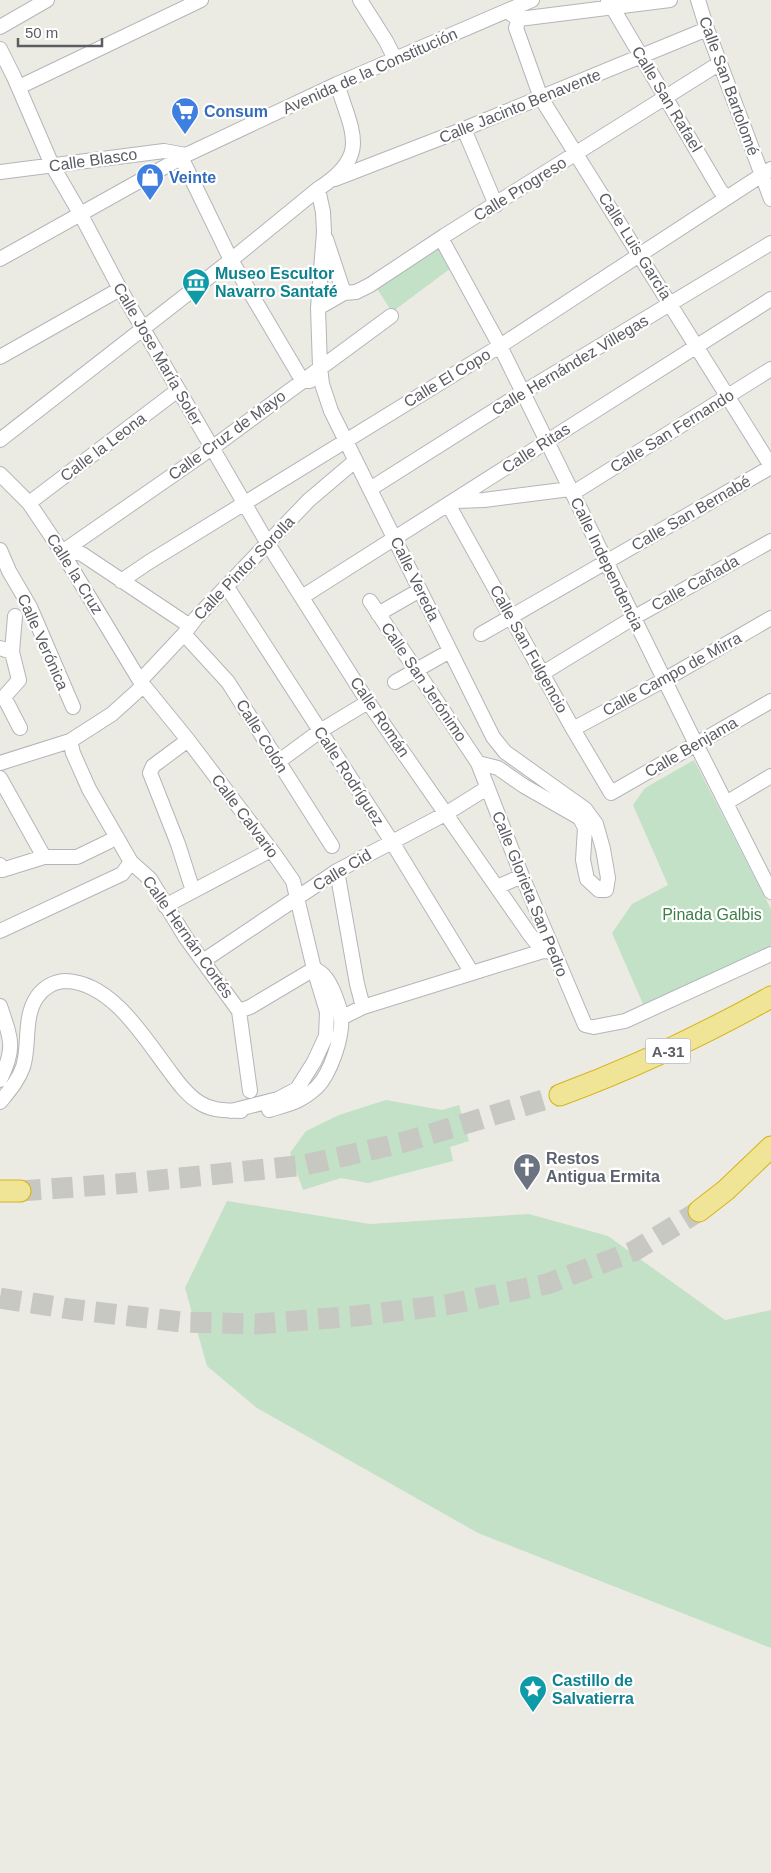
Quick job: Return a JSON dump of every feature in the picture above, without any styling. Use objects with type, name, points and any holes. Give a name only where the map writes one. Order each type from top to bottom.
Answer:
[{"type":"highway","name":"A-31","points":[[560,1095],[674,1048],[771,998]]},
{"type":"highway","points":[[700,1211],[726,1190],[771,1148]]},
{"type":"street","points":[[0,27],[47,0]]},
{"type":"street","points":[[18,87],[201,0]]},
{"type":"street","points":[[360,0],[395,59]]},
{"type":"street","name":"Avenida de la Constitución","points":[[0,259],[184,156],[337,84],[395,59],[505,5],[532,0]]},
{"type":"street","points":[[505,5],[519,19],[610,3],[670,0]]},
{"type":"street","name":"Calle San Bartolomé","points":[[698,0],[720,63],[767,172],[771,199]]},
{"type":"street","name":"Calle San Rafael","points":[[610,3],[720,190],[727,198]]},
{"type":"street","name":"Calle Luis García","points":[[519,19],[516,28],[541,98],[771,466]]},
{"type":"street","name":"Calle Jacinto Benavente","points":[[332,180],[541,98],[707,29]]},
{"type":"street","name":"Calle Jose María Soler","points":[[0,49],[52,165],[81,214],[120,289],[268,544]]},
{"type":"street","name":"Calle Progreso","points":[[318,308],[344,293],[356,292],[370,285],[441,238],[720,63]]},
{"type":"street","points":[[2,433],[143,328],[318,189],[332,180],[350,160],[354,143],[352,129],[337,84]]},
{"type":"street","points":[[464,129],[496,205]]},
{"type":"street","name":"Calle Blasco","points":[[0,172],[164,151],[184,156]]},
{"type":"street","points":[[184,156],[231,260],[302,380]]},
{"type":"street","name":"Calle El Copo","points":[[121,581],[325,455],[345,440],[500,346],[767,172]]},
{"type":"street","points":[[318,189],[323,212],[324,232],[344,293]]},
{"type":"street","name":"Calle Vereda","points":[[324,232],[318,308],[322,384],[331,410],[355,461],[500,748]]},
{"type":"street","name":"Calle Independencia","points":[[441,238],[500,346],[607,561],[633,618],[771,892]]},
{"type":"street","name":"Calle Hernández Villegas","points":[[370,489],[522,393],[771,242]]},
{"type":"street","points":[[0,357],[120,289]]},
{"type":"street","name":"Calle Ritas","points":[[302,597],[695,346],[771,300]]},
{"type":"street","name":"Calle Cruz de Mayo","points":[[62,552],[212,448],[391,316]]},
{"type":"street","name":"Calle San Fernando","points":[[452,502],[572,491],[771,369]]},
{"type":"street","name":"Calle Vereda","points":[[302,380],[308,380],[313,384],[331,410]]},
{"type":"street","name":"Calle la Leona","points":[[29,503],[178,390]]},
{"type":"street","name":"Calle Pintor Sorolla","points":[[0,763],[70,741],[112,714],[139,691],[141,683],[187,630],[309,500],[355,461]]},
{"type":"street","name":"Calle San Bernabé","points":[[481,634],[771,466]]},
{"type":"street","name":"Calle la Cruz","points":[[0,474],[29,503],[62,552],[141,683]]},
{"type":"street","name":"Calle San Fulgencio","points":[[452,502],[573,729],[611,793]]},
{"type":"street","name":"Calle Cañada","points":[[543,673],[633,618],[771,541]]},
{"type":"street","name":"Calle Román","points":[[268,544],[368,702],[497,887],[548,952]]},
{"type":"street","name":"Calle Verónica","points":[[0,550],[9,571],[30,607],[73,707]]},
{"type":"street","name":"Calle Colón","points":[[62,552],[82,554],[187,630],[228,682],[332,846]]},
{"type":"street","name":"Calle Rodríguez","points":[[227,587],[392,842],[471,970]]},
{"type":"street","points":[[378,614],[420,590]]},
{"type":"street","name":"Calle San Jerónimo","points":[[370,601],[478,763]]},
{"type":"street","points":[[16,616],[6,650],[19,680],[4,697],[20,728]]},
{"type":"street","name":"Calle Campo de Mirra","points":[[573,729],[664,680],[771,618]]},
{"type":"street","points":[[395,682],[450,651]]},
{"type":"street","name":"Calle Calvario","points":[[141,683],[188,740],[293,881],[314,969],[327,1012],[326,1036],[314,1062],[297,1089],[278,1099],[232,1110]]},
{"type":"street","name":"Calle Benjama","points":[[611,793],[771,701]]},
{"type":"street","points":[[278,762],[320,731],[368,702]]},
{"type":"street","points":[[188,740],[153,766],[150,773],[178,844],[193,891]]},
{"type":"street","name":"Calle Hernán Cortés","points":[[70,741],[77,764],[115,837],[131,862],[150,879],[165,906],[240,1011],[250,1091]]},
{"type":"street","points":[[478,763],[500,748],[596,824],[608,878],[606,890],[599,890],[587,879],[583,860],[585,828],[582,813]]},
{"type":"street","points":[[478,763],[498,768],[524,786],[582,813]]},
{"type":"street","name":"Calle Glorieta San Pedro","points":[[478,763],[522,876],[548,952],[585,1025],[594,1027],[625,1021],[771,954]]},
{"type":"street","points":[[726,803],[771,776]]},
{"type":"street","points":[[0,778],[44,857]]},
{"type":"street","name":"Calle Cid","points":[[203,961],[337,871],[446,813],[487,788]]},
{"type":"street","points":[[1,867],[44,857],[77,857],[115,837]]},
{"type":"street","points":[[165,906],[271,850]]},
{"type":"street","points":[[0,931],[122,874],[131,862]]},
{"type":"street","points":[[337,871],[357,984],[363,1007]]},
{"type":"street","points":[[497,887],[522,876]]},
{"type":"street","points":[[342,1018],[363,1007],[471,970],[548,952]]},
{"type":"street","points":[[0,1102],[14,1085],[23,1066],[30,1014],[42,983],[59,981],[77,982],[93,987],[112,1001],[128,1018],[183,1089],[200,1103],[217,1110],[262,1112],[300,1101],[318,1085],[329,1067],[338,1043],[342,1018],[330,983],[325,976],[314,969],[240,1011]]},
{"type":"street","points":[[0,1006],[11,1037],[9,1061],[0,1080]]},
{"type":"green space","points":[[441,245],[451,268],[392,312],[376,287]]},
{"type":"green space","name":"Pinada Galbis","points":[[694,760],[771,909],[771,948],[643,1004],[612,933],[632,904],[668,885],[633,805],[645,788]]},
{"type":"green space","points":[[386,1100],[442,1110],[459,1105],[469,1141],[450,1147],[453,1161],[368,1183],[341,1178],[303,1190],[290,1153],[306,1131],[339,1115]]},
{"type":"green space","points":[[227,1201],[370,1224],[529,1214],[608,1236],[725,1320],[771,1310],[771,1648],[478,1533],[257,1408],[207,1366],[185,1288]]},
{"type":"tunnel","points":[[20,1191],[131,1183],[305,1165],[401,1143],[560,1095]]},
{"type":"tunnel","points":[[0,1298],[70,1309],[182,1322],[256,1324],[357,1316],[446,1305],[547,1284],[634,1251],[699,1211]]},
{"type":"place","name":"Consum","points":[[185,135]]},
{"type":"place","name":"Veinte","points":[[150,201]]},
{"type":"place","name":"Museo Escultor Navarro Santafé","points":[[196,306]]},
{"type":"place","name":"Restos Antigua Ermita","points":[[527,1191]]},
{"type":"place","name":"Castillo de Salvatierra","points":[[533,1713]]}]
